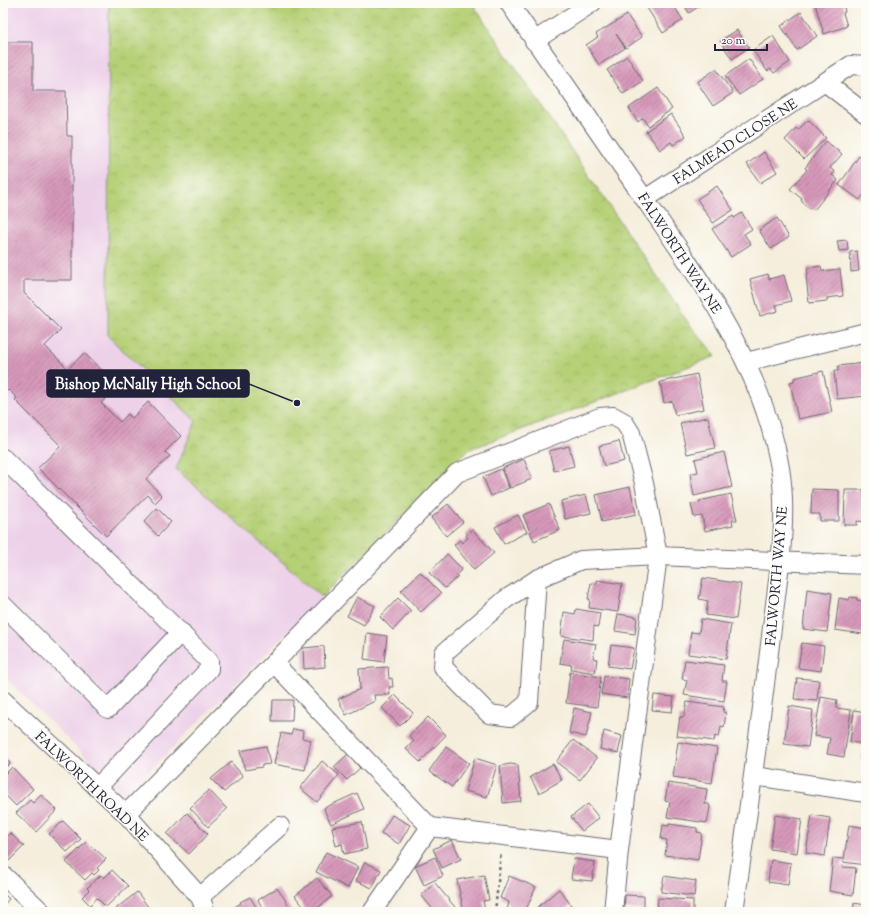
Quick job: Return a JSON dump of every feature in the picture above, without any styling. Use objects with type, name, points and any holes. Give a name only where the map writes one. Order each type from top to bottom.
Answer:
[{"type":"street","name":"FALWORTH WAY NE","points":[[509,3],[706,288],[746,362],[768,418],[780,468],[784,506],[780,562],[754,776],[734,912]]},
{"type":"street","points":[[534,40],[592,3]]},
{"type":"street","name":"FALMEAD CLOSE NE","points":[[645,199],[826,83],[851,65],[866,66]]},
{"type":"street","points":[[826,83],[866,114]]},
{"type":"street","points":[[746,362],[866,332]]},
{"type":"street","points":[[126,814],[457,473],[600,417],[613,416],[624,422],[630,433],[644,483],[658,556],[619,850],[613,912]]},
{"type":"street","points":[[6,467],[45,500],[209,661],[209,669],[97,788]]},
{"type":"street","points":[[537,578],[528,702],[511,717],[489,714],[443,667],[444,653],[506,599],[537,578],[581,560],[658,556],[866,565]]},
{"type":"street","points":[[3,606],[108,709],[181,632]]},
{"type":"street","points":[[274,663],[430,827],[619,850]]},
{"type":"street","name":"FALWORTH ROAD NE","points":[[5,705],[126,814],[203,904]]},
{"type":"street","points":[[754,776],[866,793]]},
{"type":"street","points":[[203,904],[280,826]]},
{"type":"street","points":[[372,912],[430,827]]},
{"type":"street","points":[[3,874],[42,912]]},
{"type":"path","points":[[495,912],[503,836]]},
{"type":"shaded area","points":[[3,3],[472,3],[689,324],[716,356],[468,450],[125,796],[3,675]]},
{"type":"green space","points":[[109,3],[472,3],[689,324],[716,356],[468,450],[322,597],[176,469],[196,421],[108,336]]},
{"type":"building","points":[[655,3],[672,3],[683,20],[663,33],[647,8]]},
{"type":"building","points":[[683,3],[704,3],[689,13]]},
{"type":"building","points":[[843,3],[845,12],[843,13],[847,26],[824,34],[815,4]]},
{"type":"building","points":[[801,12],[817,36],[797,50],[781,26]]},
{"type":"building","points":[[627,15],[642,37],[626,48],[616,34],[625,48],[599,65],[586,45],[598,37],[596,34]]},
{"type":"building","points":[[737,30],[749,47],[732,59],[720,41]]},
{"type":"building","points":[[773,36],[790,62],[774,73],[771,69],[767,71],[753,50]]},
{"type":"building","points":[[3,42],[33,42],[33,91],[66,91],[67,136],[72,136],[72,280],[24,280],[24,293],[61,330],[45,346],[68,369],[84,353],[118,386],[101,403],[120,422],[128,414],[132,418],[148,402],[181,436],[165,452],[170,456],[146,479],[162,496],[155,503],[148,495],[106,536],[38,468],[61,446],[15,400],[17,398],[9,390],[8,391],[5,389],[3,391]]},
{"type":"building","points":[[627,56],[643,81],[623,94],[607,70]]},
{"type":"building","points":[[749,59],[763,79],[739,95],[725,76]]},
{"type":"building","points":[[716,69],[733,93],[713,106],[697,82]]},
{"type":"building","points":[[658,88],[672,109],[648,126],[643,118],[638,122],[629,108]]},
{"type":"building","points":[[671,114],[686,136],[673,145],[671,142],[660,150],[646,131]]},
{"type":"building","points":[[808,120],[826,138],[804,159],[785,140],[796,128],[798,130]]},
{"type":"building","points":[[826,141],[842,154],[830,168],[835,172],[832,175],[838,180],[814,210],[811,208],[810,209],[803,203],[801,200],[802,199],[790,189],[807,170],[805,168]]},
{"type":"building","points":[[764,152],[777,172],[760,183],[747,164]]},
{"type":"building","points":[[859,156],[866,161],[866,191],[860,200],[839,185]]},
{"type":"building","points":[[717,186],[733,210],[713,223],[697,199]]},
{"type":"building","points":[[742,213],[752,229],[744,234],[751,244],[731,257],[712,229],[733,216],[734,218]]},
{"type":"building","points":[[777,218],[789,237],[771,249],[759,230]]},
{"type":"building","points":[[847,240],[848,250],[839,251],[837,241]]},
{"type":"building","points":[[857,251],[859,271],[851,272],[850,252]]},
{"type":"building","points":[[821,266],[822,271],[840,269],[843,296],[827,298],[827,301],[809,303],[806,276],[808,275],[807,268]]},
{"type":"building","points":[[866,266],[866,292],[863,291]]},
{"type":"building","points":[[768,274],[769,279],[784,275],[791,301],[776,305],[778,311],[760,316],[750,279]]},
{"type":"building","points":[[864,363],[866,396],[837,399],[834,371],[838,371],[838,366]]},
{"type":"building","points":[[823,371],[832,412],[798,419],[790,382],[794,381],[794,378]]},
{"type":"building","points":[[697,374],[704,409],[675,415],[672,401],[664,403],[660,382]]},
{"type":"building","points":[[708,417],[715,448],[687,454],[680,423]]},
{"type":"building","points":[[619,441],[624,461],[604,466],[599,446]]},
{"type":"building","points":[[569,446],[574,466],[554,471],[549,451]]},
{"type":"building","points":[[724,452],[732,487],[694,496],[690,474],[698,472],[695,459]]},
{"type":"building","points":[[524,459],[532,479],[510,488],[503,468]]},
{"type":"building","points":[[501,469],[509,488],[491,496],[483,477]]},
{"type":"building","points":[[630,487],[636,514],[602,522],[596,495]]},
{"type":"building","points":[[812,489],[839,490],[839,521],[820,521],[820,514],[811,514]]},
{"type":"building","points":[[845,490],[864,490],[864,499],[866,499],[866,522],[857,521],[857,525],[844,525]]},
{"type":"building","points":[[731,494],[737,520],[732,520],[733,525],[705,531],[702,516],[694,517],[691,504],[700,503],[699,501]]},
{"type":"building","points":[[586,495],[591,513],[565,519],[561,501]]},
{"type":"building","points":[[448,504],[463,522],[446,536],[431,518]]},
{"type":"building","points":[[549,504],[560,530],[534,541],[523,515]]},
{"type":"building","points":[[157,508],[171,522],[158,536],[144,522]]},
{"type":"building","points":[[518,515],[527,532],[504,544],[495,527]]},
{"type":"building","points":[[472,529],[494,553],[474,570],[454,545],[460,540],[462,543],[468,538],[466,535]]},
{"type":"building","points":[[447,554],[462,569],[456,575],[458,577],[445,588],[429,573]]},
{"type":"building","points":[[420,572],[441,593],[421,612],[401,591]]},
{"type":"building","points":[[703,578],[741,584],[736,619],[706,615],[708,601],[699,599]]},
{"type":"building","points":[[597,580],[622,584],[618,612],[589,608],[590,599],[588,599],[591,583],[597,584]]},
{"type":"building","points":[[807,589],[832,593],[827,632],[803,629]]},
{"type":"building","points":[[357,597],[375,606],[364,625],[347,616]]},
{"type":"building","points":[[850,597],[866,602],[863,634],[835,630],[839,598],[849,600]]},
{"type":"building","points":[[398,598],[411,611],[393,630],[380,617]]},
{"type":"building","points":[[576,609],[600,613],[598,627],[594,626],[593,640],[561,636],[564,612],[575,614]]},
{"type":"building","points":[[618,614],[637,617],[635,634],[615,631]]},
{"type":"building","points":[[701,619],[731,624],[726,659],[688,654],[691,632],[699,633]]},
{"type":"building","points":[[367,633],[387,636],[384,662],[364,659]]},
{"type":"building","points":[[564,639],[596,644],[593,658],[597,659],[595,673],[571,669],[572,665],[560,663]]},
{"type":"building","points":[[802,643],[824,646],[821,671],[798,668]]},
{"type":"building","points":[[611,645],[634,648],[630,669],[608,666]]},
{"type":"building","points":[[324,646],[325,667],[304,669],[303,648]]},
{"type":"building","points":[[685,660],[724,665],[722,681],[727,681],[724,701],[684,695],[687,680],[682,679]]},
{"type":"building","points":[[388,667],[389,679],[392,678],[393,687],[389,687],[390,695],[374,695],[375,701],[346,715],[338,699],[360,689],[359,669]]},
{"type":"building","points":[[570,672],[601,677],[597,707],[566,703]]},
{"type":"building","points":[[604,676],[629,679],[627,698],[601,694]]},
{"type":"building","points":[[797,678],[819,680],[817,701],[794,699]]},
{"type":"building","points":[[395,695],[413,713],[400,726],[382,708]]},
{"type":"building","points":[[654,695],[674,697],[672,712],[652,710]]},
{"type":"building","points":[[821,697],[837,700],[836,708],[851,710],[844,757],[827,754],[830,738],[814,736]]},
{"type":"building","points":[[273,700],[293,700],[292,721],[272,721]]},
{"type":"building","points":[[687,702],[724,707],[723,712],[726,713],[724,727],[721,726],[719,737],[715,736],[714,741],[677,736],[680,717],[684,717]]},
{"type":"building","points":[[789,706],[813,710],[808,747],[784,744]]},
{"type":"building","points":[[574,708],[592,712],[586,737],[569,733]]},
{"type":"building","points":[[854,710],[866,712],[866,759],[862,759],[865,742],[863,742],[863,744],[850,742]]},
{"type":"building","points":[[428,717],[446,735],[420,762],[406,749],[414,741],[409,736]]},
{"type":"building","points":[[293,729],[303,731],[302,738],[311,740],[305,770],[274,764],[281,733],[291,735]]},
{"type":"building","points":[[604,731],[622,736],[618,753],[600,749]]},
{"type":"building","points":[[573,740],[597,758],[580,780],[556,762]]},
{"type":"building","points":[[678,742],[717,748],[712,783],[673,777]]},
{"type":"building","points":[[266,746],[270,764],[245,770],[240,751]]},
{"type":"building","points":[[446,747],[469,763],[452,787],[429,771]]},
{"type":"building","points":[[348,754],[360,768],[347,780],[334,767]]},
{"type":"building","points":[[3,756],[10,763],[3,770]]},
{"type":"building","points":[[475,758],[497,765],[487,797],[465,791]]},
{"type":"building","points":[[322,761],[339,775],[317,802],[300,788]]},
{"type":"building","points":[[231,762],[243,776],[224,792],[211,779]]},
{"type":"building","points":[[510,764],[518,765],[521,801],[503,803],[500,766]]},
{"type":"building","points":[[553,764],[562,780],[539,793],[530,777]]},
{"type":"building","points":[[12,767],[33,789],[16,806],[3,793],[3,776]]},
{"type":"building","points":[[668,783],[707,789],[705,804],[709,804],[710,807],[707,823],[667,817],[670,802],[665,801]]},
{"type":"building","points":[[209,790],[227,809],[208,827],[190,808]]},
{"type":"building","points":[[357,793],[364,809],[331,824],[324,808]]},
{"type":"building","points":[[41,795],[57,810],[36,832],[16,813],[30,800],[33,803]]},
{"type":"building","points":[[588,804],[599,818],[582,831],[571,817]]},
{"type":"building","points":[[187,813],[208,834],[189,854],[167,834]]},
{"type":"building","points":[[392,815],[410,825],[399,844],[381,833]]},
{"type":"building","points":[[775,815],[802,819],[797,853],[770,849]]},
{"type":"building","points":[[812,815],[830,818],[825,856],[806,853]]},
{"type":"building","points":[[63,821],[81,839],[67,852],[49,834]]},
{"type":"building","points":[[362,822],[367,849],[344,854],[342,844],[336,846],[332,827]]},
{"type":"building","points":[[669,824],[697,828],[697,832],[702,833],[698,860],[665,855],[667,840],[661,839],[663,825],[669,826]]},
{"type":"building","points":[[849,825],[866,828],[866,865],[843,862],[842,867],[856,868],[853,895],[829,891],[833,858],[844,859]]},
{"type":"building","points":[[10,833],[24,846],[9,861],[3,855],[3,841]]},
{"type":"building","points":[[452,840],[461,859],[442,868],[433,849]]},
{"type":"building","points":[[86,842],[106,859],[97,868],[99,870],[94,875],[92,873],[85,880],[66,862]]},
{"type":"building","points":[[326,852],[358,867],[348,888],[316,872]]},
{"type":"building","points":[[435,857],[443,876],[424,885],[415,866]]},
{"type":"building","points":[[574,859],[595,862],[592,881],[571,879]]},
{"type":"building","points":[[771,860],[791,863],[788,885],[768,882]]},
{"type":"building","points":[[365,862],[381,870],[372,888],[356,881]]},
{"type":"building","points":[[112,870],[128,886],[106,907],[97,898],[90,905],[82,897],[89,890],[87,888],[101,875],[104,878]]},
{"type":"building","points":[[484,875],[489,900],[483,901],[485,910],[477,912],[464,912],[457,880]]},
{"type":"building","points":[[509,876],[536,887],[525,912],[512,912],[507,910],[509,902],[500,898]]},
{"type":"building","points":[[664,876],[696,881],[694,896],[661,892]]},
{"type":"building","points":[[317,878],[332,896],[313,912],[308,912],[295,896]]},
{"type":"building","points":[[435,883],[459,912],[435,912],[421,895]]},
{"type":"building","points":[[277,888],[292,912],[265,912],[258,900]]},
{"type":"building","points":[[559,889],[571,905],[562,912],[532,912]]},
{"type":"building","points":[[137,892],[152,912],[113,911]]},
{"type":"building","points":[[3,893],[9,899],[3,906]]},
{"type":"building","points":[[625,895],[644,896],[644,910],[624,909]]},
{"type":"building","points":[[250,897],[259,912],[236,912],[233,908],[241,903],[240,902]]},
{"type":"building","points":[[658,898],[693,900],[693,912],[657,912]]},
{"type":"building","points":[[854,903],[866,905],[866,912],[853,912]]},
{"type":"place","name":"Bishop McNally High School","points":[[297,403]]}]
